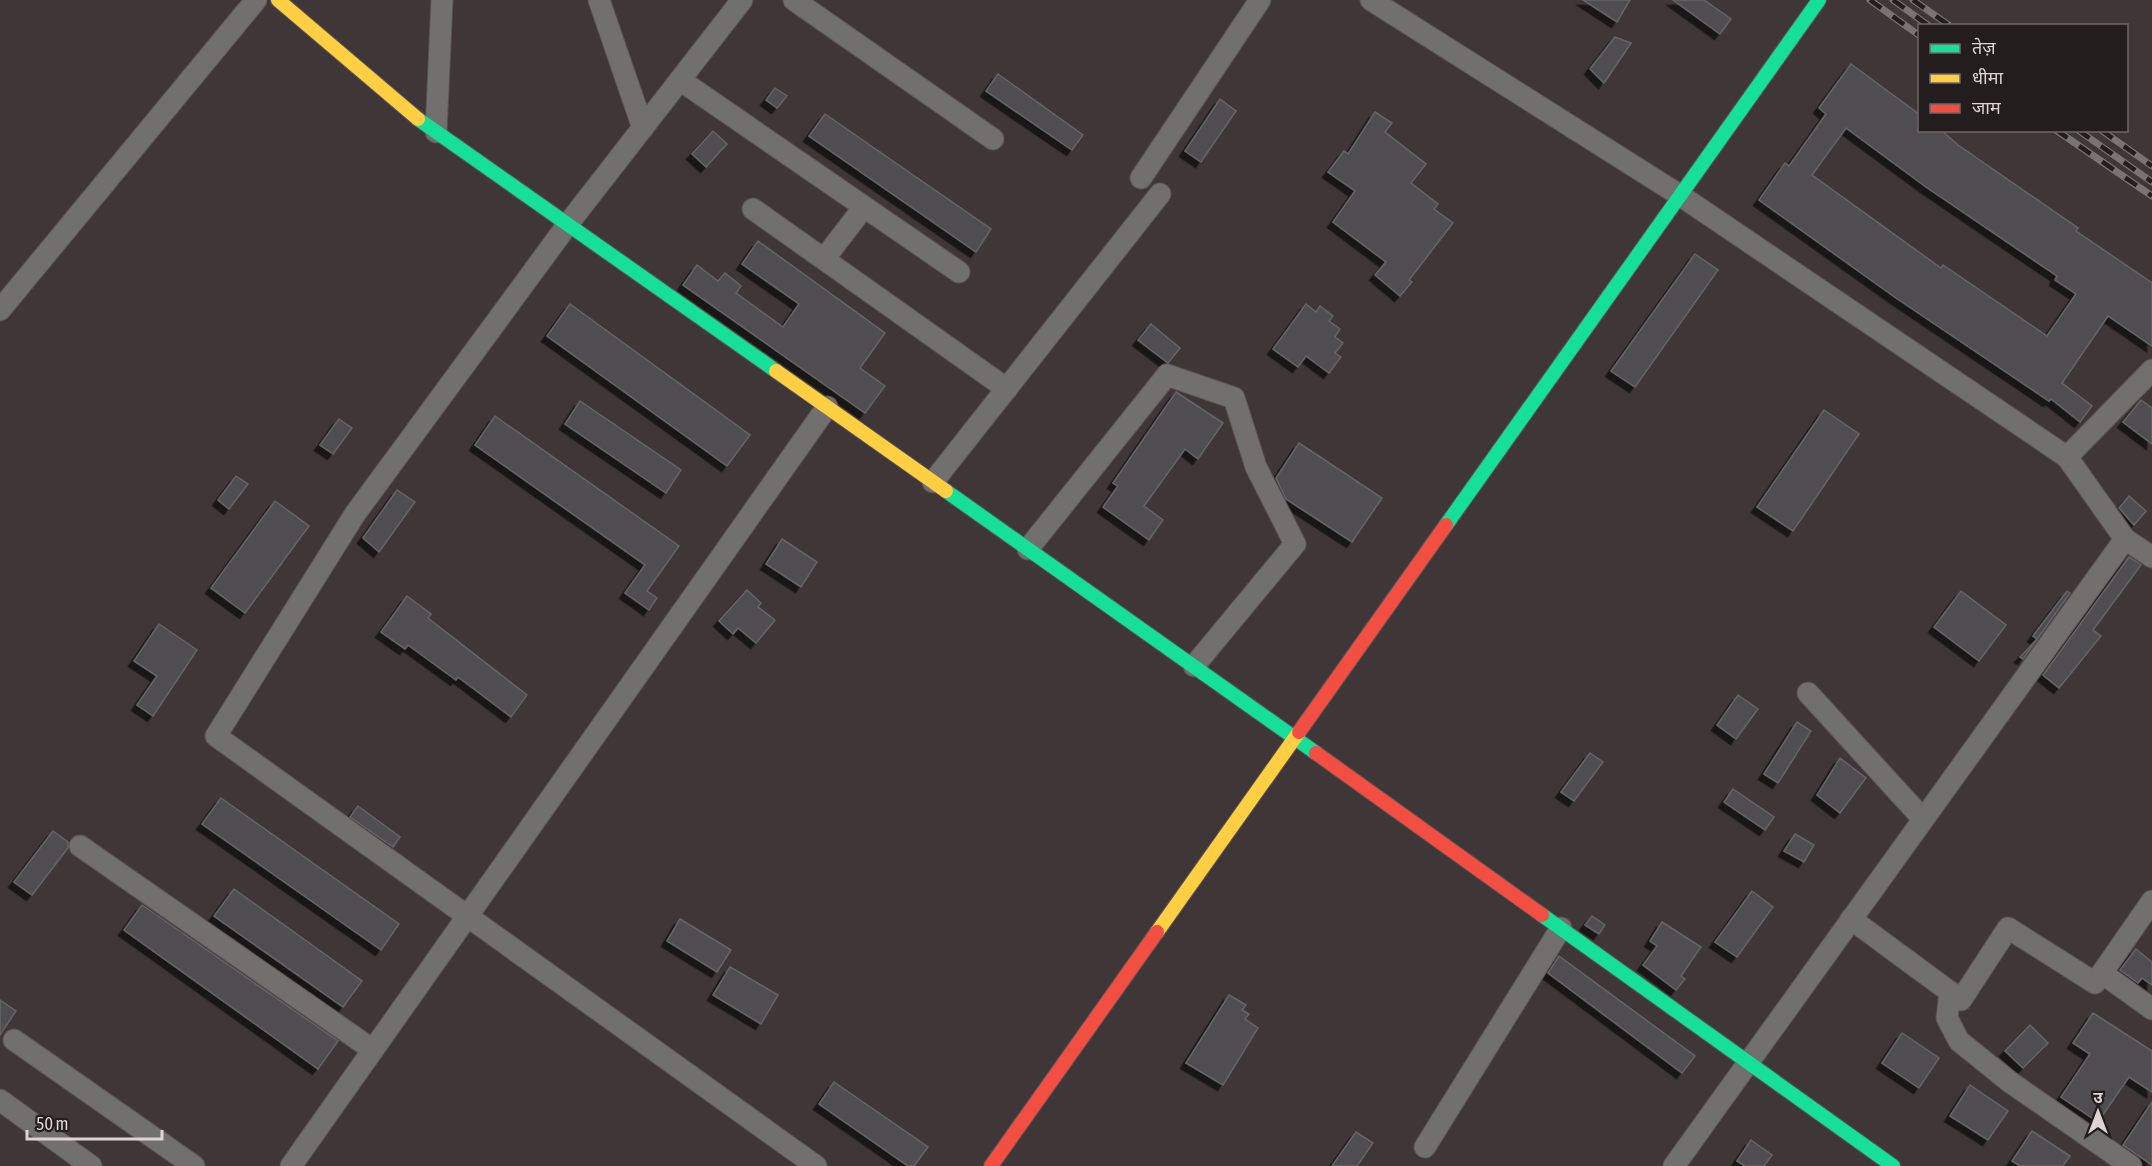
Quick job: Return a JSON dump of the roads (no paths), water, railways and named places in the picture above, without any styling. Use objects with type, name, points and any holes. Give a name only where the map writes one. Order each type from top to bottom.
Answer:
[{"type":"street","points":[[0,310],[256,0]]},
{"type":"street","points":[[278,0],[414,116],[436,132],[1294,736],[1893,1166]]},
{"type":"street","points":[[436,132],[442,0]]},
{"type":"street","points":[[599,0],[643,128]]},
{"type":"street","points":[[742,0],[568,224],[355,514],[216,736],[466,918],[816,1166]]},
{"type":"street","points":[[794,0],[993,139]]},
{"type":"street","points":[[1141,178],[1260,0]]},
{"type":"street","points":[[1371,0],[1681,196],[2067,457],[2124,539],[2152,557]]},
{"type":"street","points":[[991,1166],[1294,736],[1819,0]]},
{"type":"street","points":[[680,80],[959,272]]},
{"type":"street","points":[[933,482],[1160,194]]},
{"type":"street","points":[[824,260],[864,207]]},
{"type":"street","points":[[753,209],[1007,389]]},
{"type":"street","points":[[2067,457],[2152,370]]},
{"type":"street","points":[[1028,549],[1167,375],[1234,398],[1256,467],[1295,544],[1194,666]]},
{"type":"street","points":[[291,1166],[827,407]]},
{"type":"street","points":[[1674,1166],[2124,539]]},
{"type":"street","points":[[1808,693],[1923,819]]},
{"type":"street","points":[[80,846],[373,1050]]},
{"type":"street","points":[[1851,919],[1961,1000],[2008,928],[2095,983],[2152,901]]},
{"type":"street","points":[[1425,1147],[1561,928]]},
{"type":"street","points":[[2102,973],[2152,1009]]},
{"type":"street","points":[[1950,992],[1947,1018],[1959,1041],[2010,1082],[2131,1166]]},
{"type":"street","points":[[14,1040],[194,1166]]},
{"type":"street","points":[[0,1100],[92,1166]]},
{"type":"railway","points":[[1870,0],[1918,35]]},
{"type":"railway","points":[[1893,0],[1926,24]]},
{"type":"railway","points":[[1913,0],[1947,24]]},
{"type":"railway","points":[[2059,132],[2152,196]]},
{"type":"railway","points":[[2081,132],[2152,182]]},
{"type":"railway","points":[[2104,132],[2152,166]]}]
